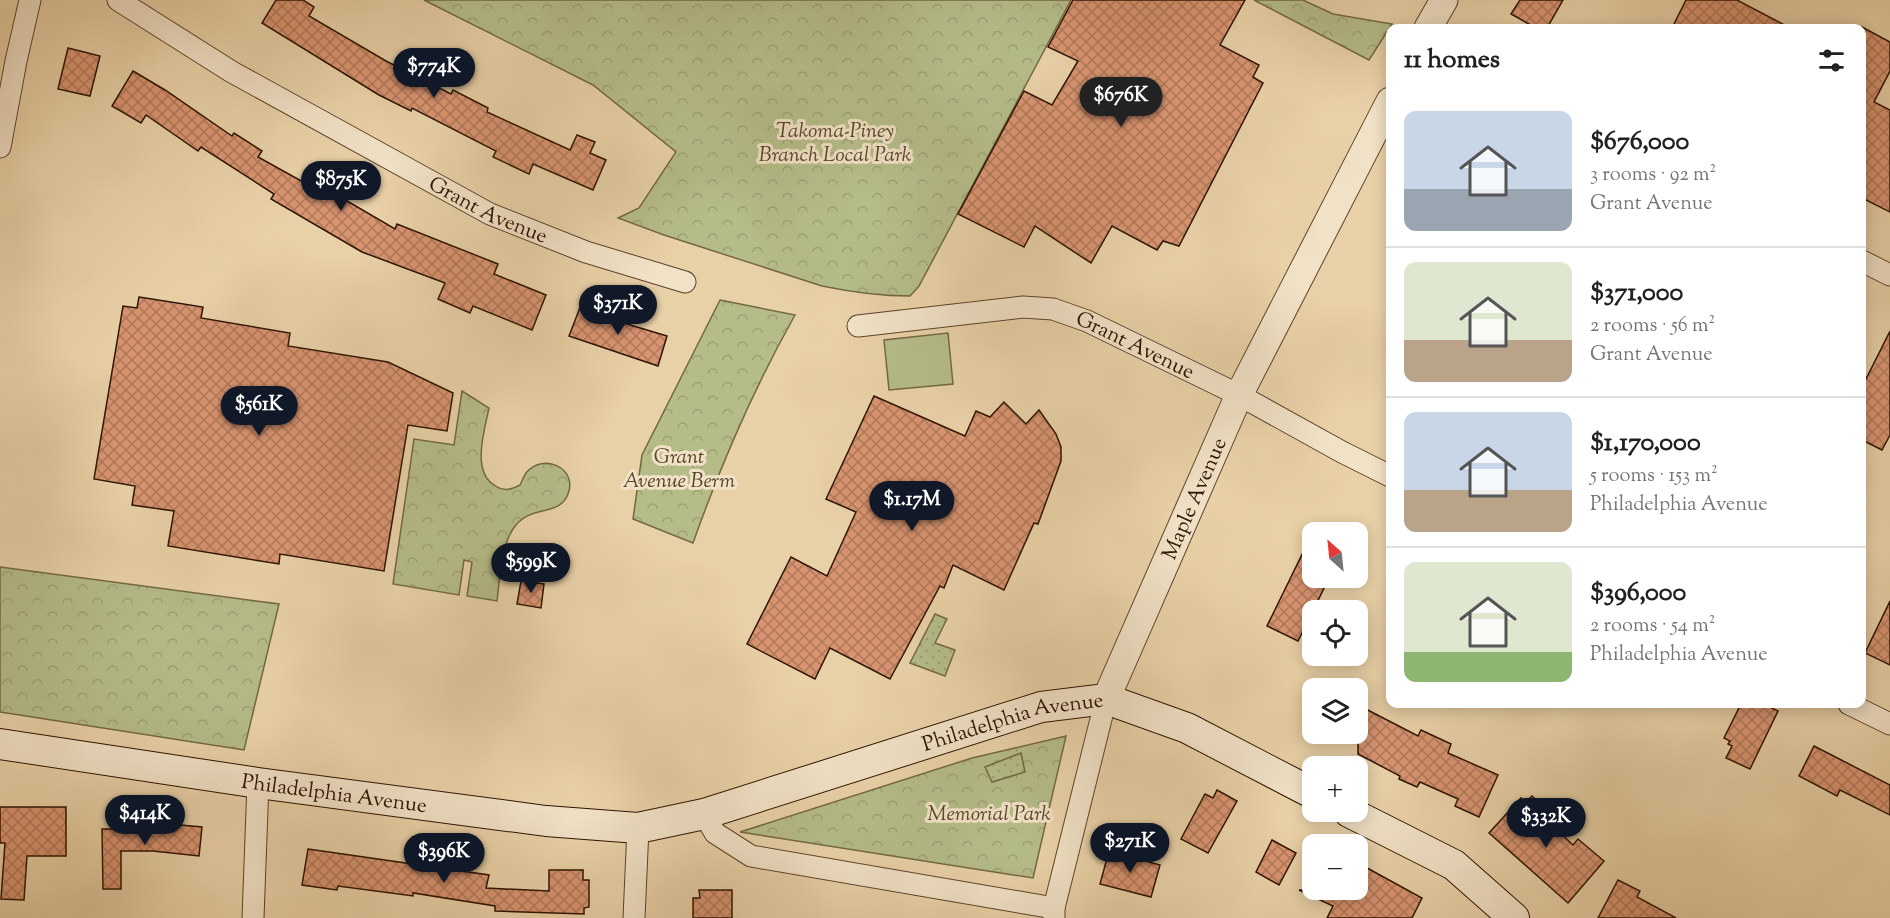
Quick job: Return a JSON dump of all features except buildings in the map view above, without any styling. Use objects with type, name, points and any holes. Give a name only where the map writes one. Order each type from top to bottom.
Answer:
[{"type":"main road","name":"Philadelphia Avenue","points":[[0,744],[258,783],[546,820],[638,828],[704,814],[1041,707],[1106,699],[1187,728],[1302,788]]},
{"type":"main road","points":[[1368,822],[1454,865],[1514,918]]},
{"type":"street","points":[[0,147],[30,0]]},
{"type":"street","name":"Grant Avenue","points":[[118,0],[232,72],[490,214],[586,252],[685,282]]},
{"type":"street","points":[[1430,24],[1444,0]]},
{"type":"street","name":"Maple Avenue","points":[[1054,913],[1106,699],[1239,395],[1386,109]]},
{"type":"street","points":[[1866,263],[1890,275]]},
{"type":"street","name":"Grant Avenue","points":[[858,326],[1023,307],[1053,309],[1087,321],[1239,395],[1386,474]]},
{"type":"street","points":[[1857,708],[1890,724]]},
{"type":"street","points":[[253,918],[258,783]]},
{"type":"street","points":[[704,814],[715,833],[751,856],[1054,913]]},
{"type":"street","points":[[634,918],[638,828]]},
{"type":"green space","name":"Takoma-Piney Branch Local Park","points":[[424,0],[1071,0],[919,286],[910,296],[866,293],[822,286],[618,218],[639,208],[676,152],[593,85]]},
{"type":"green space","points":[[1254,0],[1303,0],[1333,14],[1392,24],[1386,24],[1386,33],[1369,60]]},
{"type":"green space","name":"Grant Avenue Berm","points":[[720,300],[795,315],[739,427],[693,543],[633,519],[642,455]]},
{"type":"green space","points":[[948,333],[953,384],[889,390],[884,340]]},
{"type":"green space","points":[[462,391],[489,408],[481,460],[487,478],[494,485],[507,490],[513,488],[520,485],[526,473],[533,467],[549,464],[564,470],[570,485],[564,501],[558,506],[528,516],[513,529],[505,545],[497,601],[467,596],[472,562],[464,560],[459,595],[393,584],[414,439],[454,445]]},
{"type":"green space","points":[[0,567],[279,604],[244,750],[0,712]]},
{"type":"green space","points":[[935,614],[947,619],[935,643],[955,650],[945,676],[910,663]]},
{"type":"green space","name":"Memorial Park","points":[[1066,736],[1033,878],[740,832],[972,758]]},
{"type":"green space","points":[[1021,753],[1025,772],[992,782],[985,767]]}]
